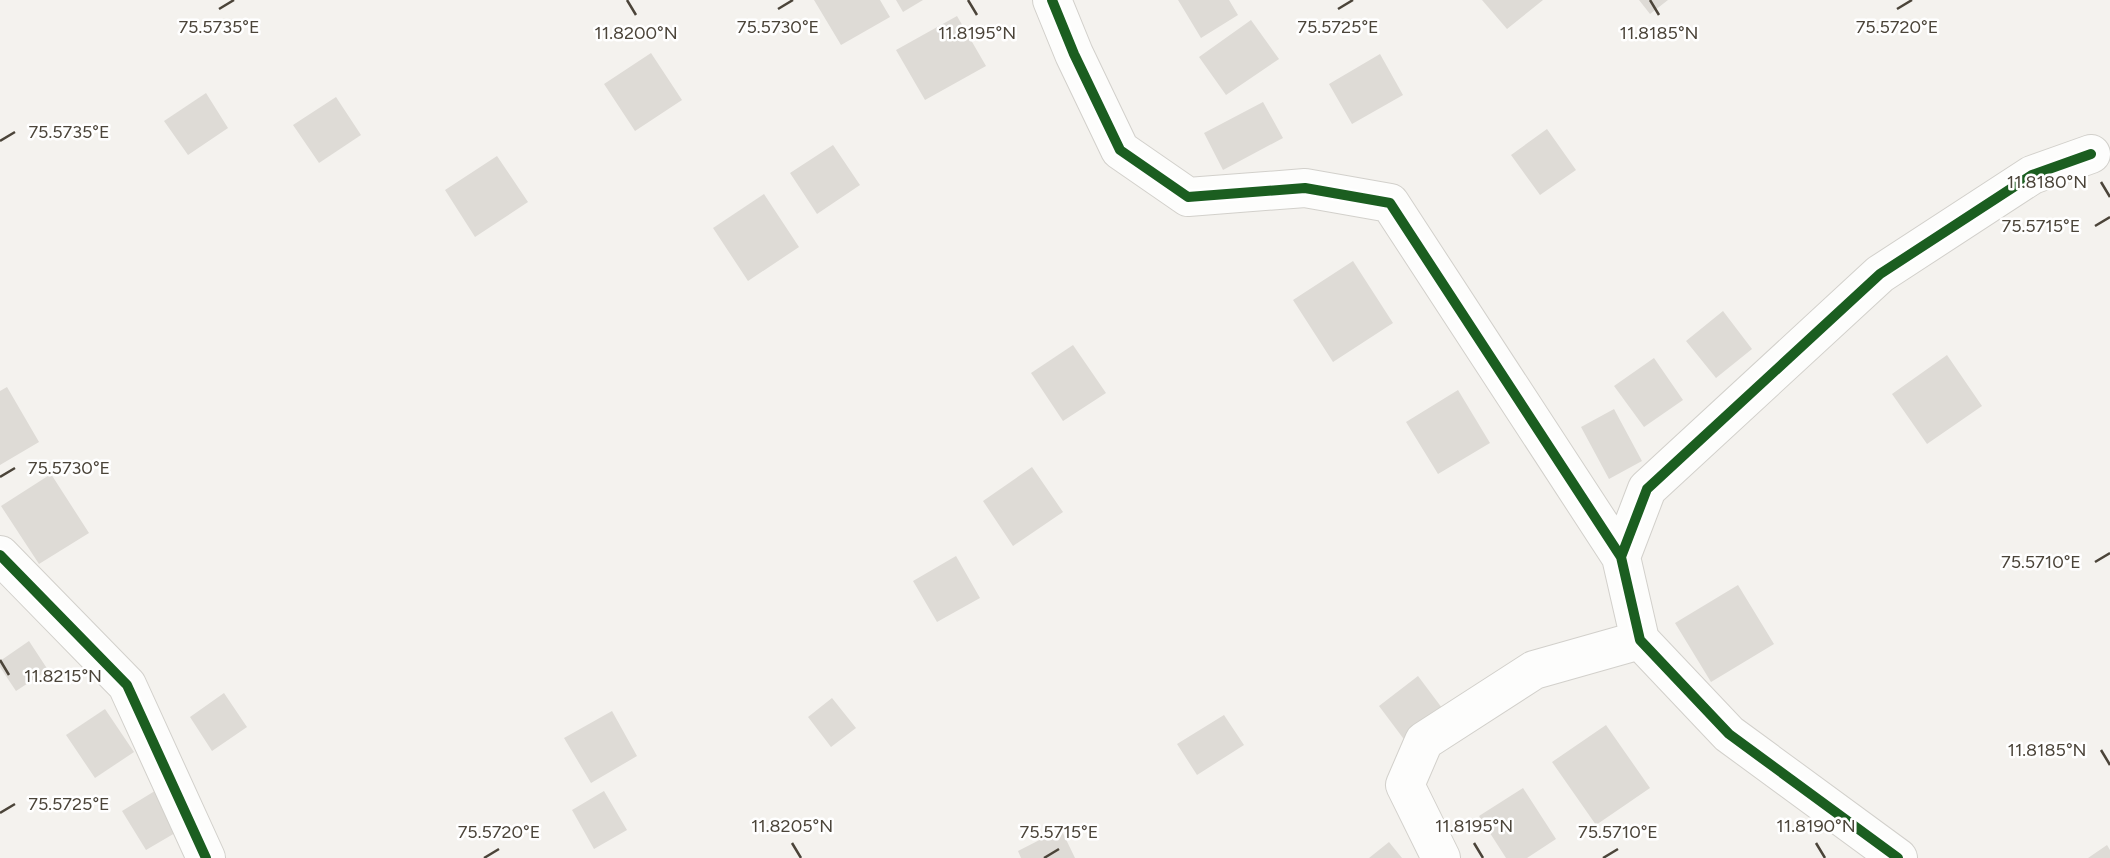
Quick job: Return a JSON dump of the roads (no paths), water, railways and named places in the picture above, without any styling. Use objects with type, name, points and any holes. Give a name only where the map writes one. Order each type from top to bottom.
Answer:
[{"type":"street","points":[[1052,0],[1119,150],[1188,197],[1305,188],[1390,203],[1621,557],[1640,640],[1729,734],[1898,858]]},
{"type":"street","points":[[1621,557],[1647,489],[1880,274],[2032,175],[2091,154]]},
{"type":"street","points":[[0,555],[127,685],[206,858]]},
{"type":"street","points":[[1441,858],[1405,785],[1424,741],[1534,670],[1640,640]]}]
